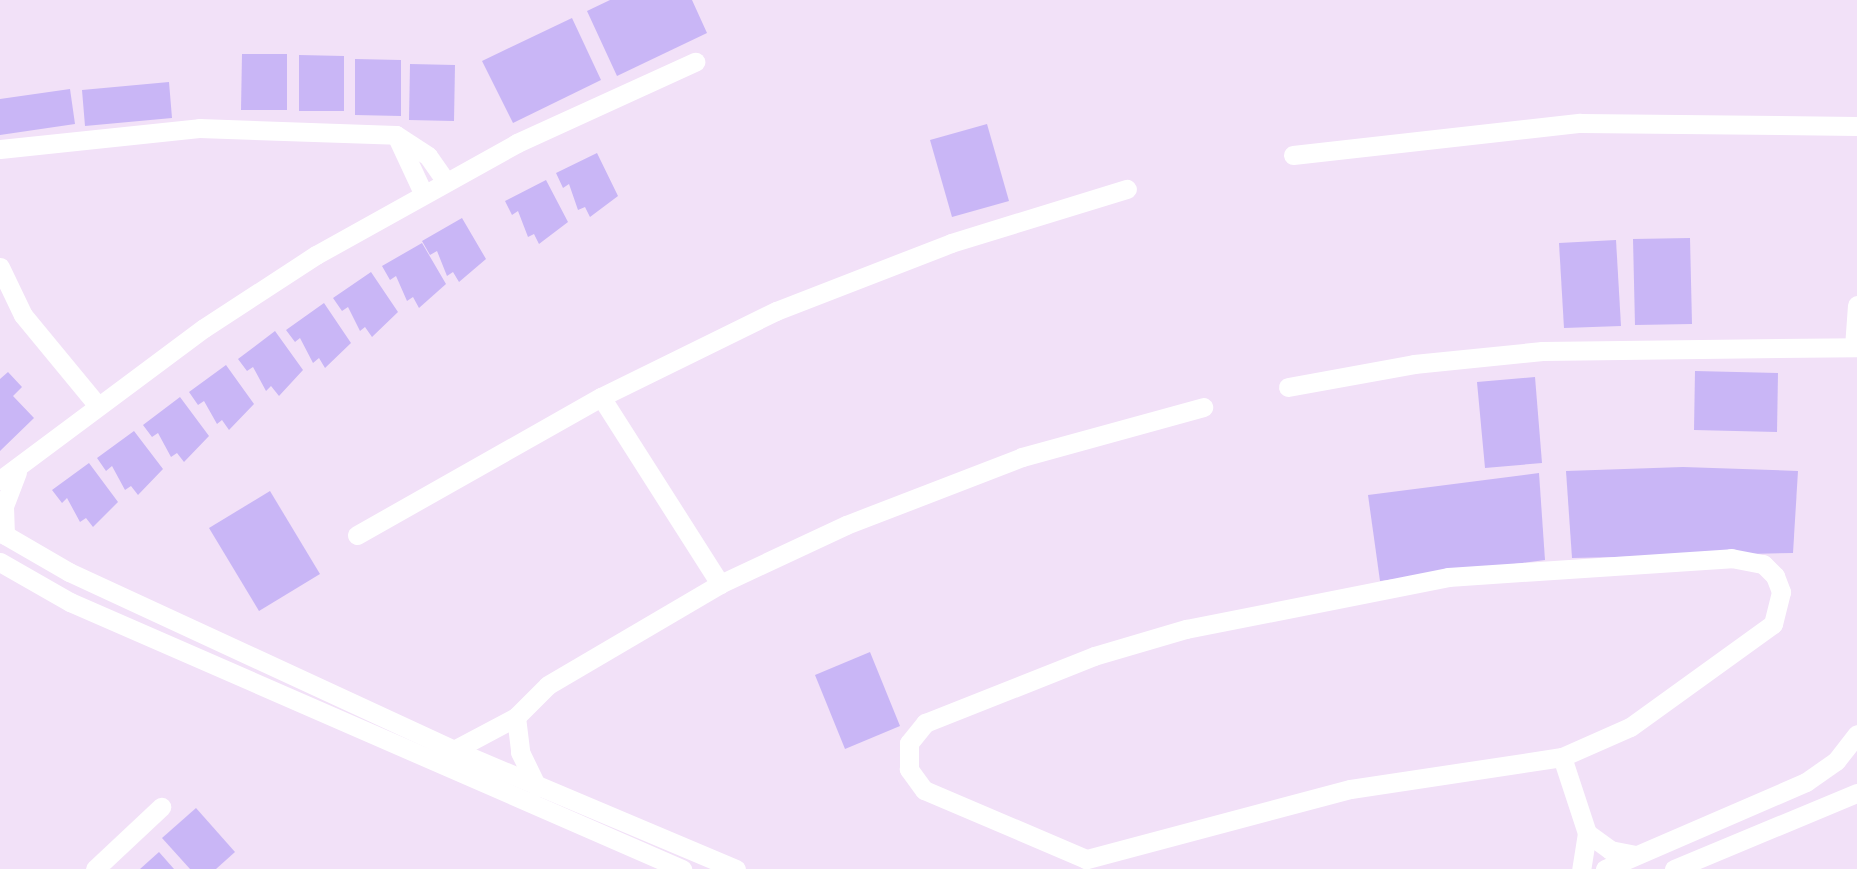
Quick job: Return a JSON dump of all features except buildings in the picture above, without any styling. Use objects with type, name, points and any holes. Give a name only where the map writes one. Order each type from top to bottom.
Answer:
[{"type":"street","points":[[695,62],[445,180],[305,262],[98,406],[8,476],[2,533],[69,572],[454,750],[736,869]]},
{"type":"street","points":[[1293,155],[1580,123],[1857,126]]},
{"type":"street","points":[[1,147],[199,128],[396,135],[428,156],[445,180]]},
{"type":"street","points":[[396,135],[422,193]]},
{"type":"street","points":[[357,535],[601,397],[862,275],[1127,189]]},
{"type":"street","points":[[0,267],[23,315],[98,406]]},
{"type":"street","points":[[1288,387],[1414,365],[1542,351],[1855,347],[1857,305]]},
{"type":"street","points":[[601,397],[720,584]]},
{"type":"street","points":[[454,750],[516,717],[548,685],[720,584],[933,489],[1112,430],[1203,407]]},
{"type":"street","points":[[1748,558],[1775,576],[1780,609],[1760,635],[1630,727],[1562,757],[1350,789],[1086,859],[924,790],[914,781],[907,756],[909,743],[925,723],[1017,686],[1186,629],[1290,607],[1448,577],[1567,565],[1748,558]]},
{"type":"street","points":[[0,562],[70,602],[682,869]]},
{"type":"street","points":[[516,717],[520,752],[537,787]]},
{"type":"street","points":[[1605,869],[1806,782],[1836,761],[1857,734]]},
{"type":"street","points":[[1562,757],[1587,834],[1581,869]]},
{"type":"street","points":[[1674,869],[1857,793]]},
{"type":"street","points":[[95,869],[161,807]]},
{"type":"street","points":[[1587,834],[1610,850],[1635,855]]}]
